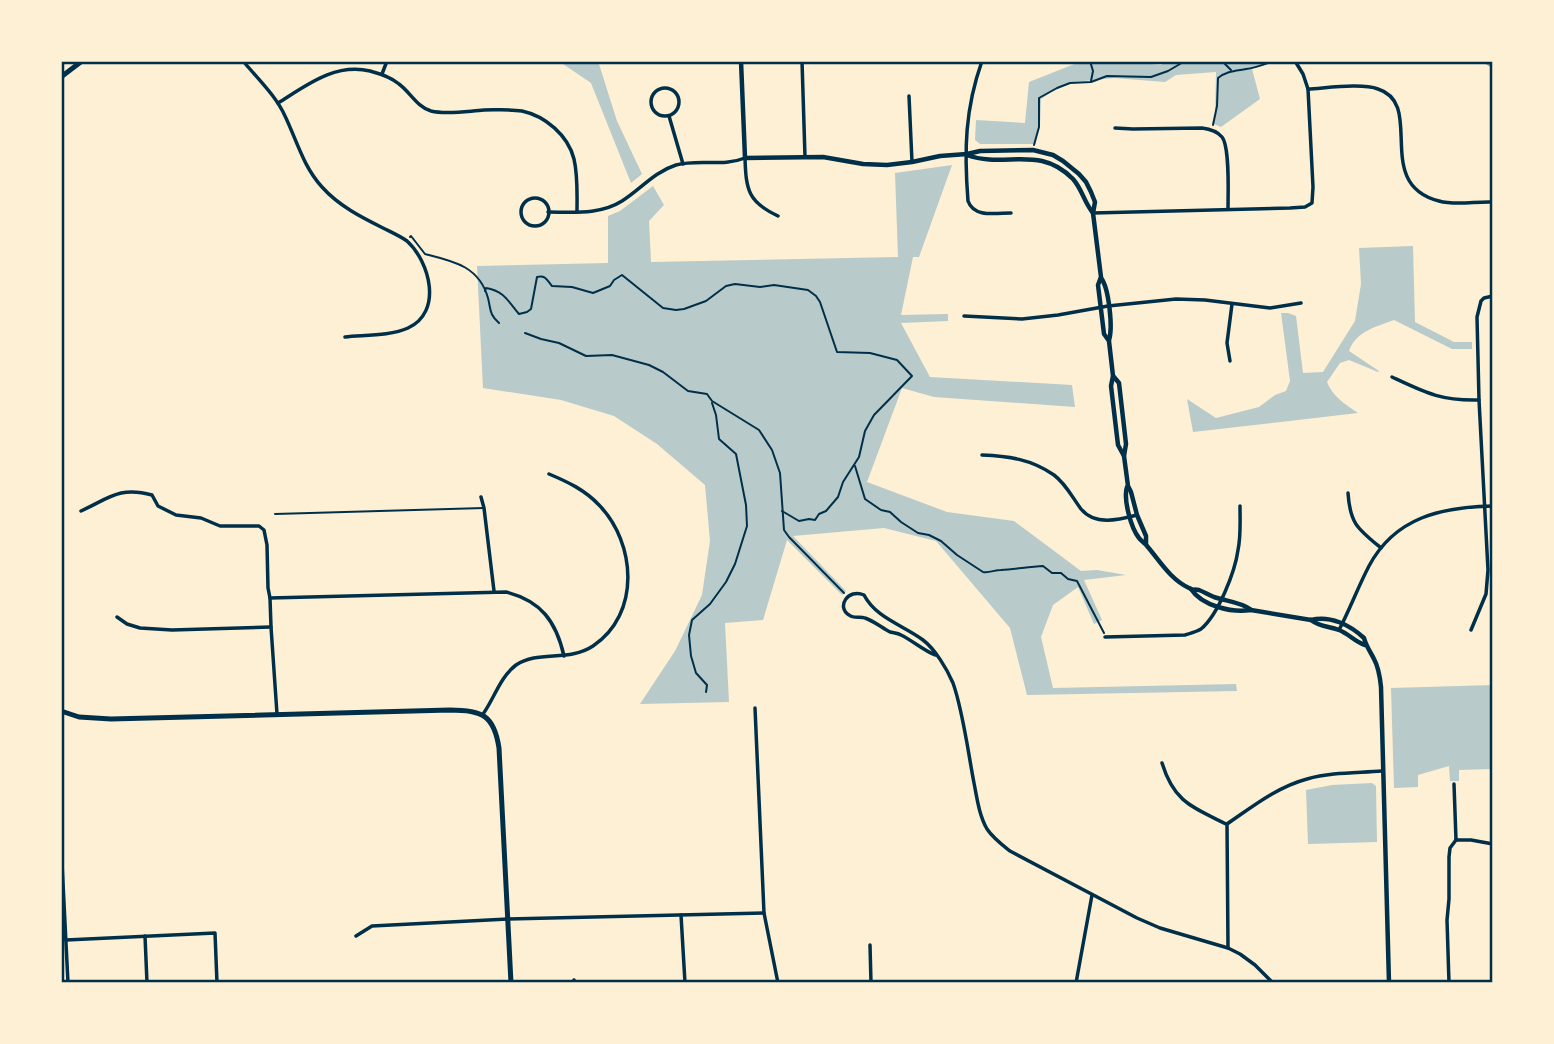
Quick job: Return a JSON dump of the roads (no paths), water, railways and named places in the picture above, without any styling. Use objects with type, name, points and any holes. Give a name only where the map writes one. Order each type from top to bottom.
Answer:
[{"type":"main road","points":[[61,77],[82,61]]},
{"type":"main road","points":[[61,711],[79,717],[111,719],[450,710],[483,714],[495,729],[499,748],[511,983]]},
{"type":"street","points":[[243,61],[278,103],[300,154],[330,196],[353,213],[406,241],[418,257],[429,282],[429,303],[414,325],[400,331],[345,337]]},
{"type":"street","points":[[382,74],[387,61]]},
{"type":"street","points":[[741,61],[746,183],[752,199],[778,216]]},
{"type":"street","points":[[802,61],[806,157]]},
{"type":"street","points":[[982,61],[968,111],[970,206],[981,213],[1011,213]]},
{"type":"street","points":[[1093,213],[1290,208],[1306,207],[1312,203],[1308,89],[1295,61]]},
{"type":"street","points":[[278,103],[330,72],[352,69],[382,74],[400,84],[418,104],[432,111],[515,110],[533,115],[552,125],[565,139],[574,160],[577,212]]},
{"type":"street","points":[[1308,89],[1369,87],[1387,93],[1399,108],[1401,156],[1407,177],[1413,185],[1422,193],[1441,202],[1493,202]]},
{"type":"street","points":[[660,88],[672,90],[678,97],[678,108],[669,116],[656,114],[651,105],[651,98],[660,88]]},
{"type":"street","points":[[909,96],[912,162]]},
{"type":"street","points":[[669,116],[683,164]]},
{"type":"street","points":[[1115,128],[1212,130],[1222,137],[1226,149],[1228,209]]},
{"type":"street","points":[[548,212],[594,211],[621,201],[656,174],[683,164],[734,163],[746,158],[806,157],[874,164],[967,154],[980,159],[1031,158],[1052,164],[1078,185],[1093,213],[1111,332],[1111,386],[1118,445],[1124,456],[1128,486],[1146,536],[1146,544]]},
{"type":"street","points":[[533,198],[544,202],[548,212],[546,220],[538,226],[527,224],[521,213],[524,203],[533,198]]},
{"type":"street","points":[[1101,277],[1098,285],[1104,334],[1109,341]]},
{"type":"street","points":[[1471,630],[1486,594],[1488,570],[1477,317],[1481,301],[1493,296]]},
{"type":"street","points":[[964,316],[1022,319],[1176,299],[1270,308],[1301,303]]},
{"type":"street","points":[[1230,361],[1227,343],[1232,304]]},
{"type":"street","points":[[1392,377],[1432,396],[1479,400]]},
{"type":"street","points":[[982,455],[1017,458],[1042,468],[1064,484],[1082,509],[1093,518],[1108,521],[1137,515]]},
{"type":"street","points":[[483,714],[506,676],[517,665],[533,658],[581,653],[605,638],[614,627],[624,606],[629,571],[621,537],[608,515],[590,496],[569,482],[549,474]]},
{"type":"street","points":[[1128,486],[1125,494],[1139,539],[1167,571],[1191,589],[1196,597],[1241,612],[1251,610],[1311,620],[1320,618],[1342,624],[1364,638],[1376,661],[1380,676],[1389,983]]},
{"type":"street","points":[[81,511],[120,492],[132,491],[152,495],[158,506],[176,515],[201,518],[220,526],[259,526],[264,530],[277,714]]},
{"type":"street","points":[[1348,493],[1353,522],[1381,548]]},
{"type":"street","points":[[481,497],[494,591]]},
{"type":"street","points":[[1105,637],[1185,635],[1203,627],[1221,599],[1234,569],[1238,553],[1240,506]]},
{"type":"street","points":[[1339,630],[1370,564],[1381,548],[1397,533],[1426,516],[1453,508],[1493,506]]},
{"type":"street","points":[[1191,589],[1244,605],[1251,610]]},
{"type":"street","points":[[270,598],[494,591],[518,595],[540,608],[555,628],[564,656]]},
{"type":"street","points":[[935,655],[863,617],[848,615],[844,610],[844,602],[848,596],[855,593],[864,595],[867,602],[880,614],[931,647],[948,673],[955,690],[979,807],[986,828],[997,842],[1137,918],[1160,928],[1228,948],[1255,965],[1273,983]]},
{"type":"street","points":[[117,617],[140,628],[271,627]]},
{"type":"street","points":[[1311,620],[1339,630],[1366,645]]},
{"type":"street","points":[[755,708],[764,913],[778,983]]},
{"type":"street","points":[[1162,763],[1175,793],[1184,802],[1227,824]]},
{"type":"street","points":[[1227,824],[1276,792],[1300,781],[1334,774],[1382,771]]},
{"type":"street","points":[[1449,983],[1447,920],[1450,848],[1456,840],[1454,784]]},
{"type":"street","points":[[1227,824],[1228,948]]},
{"type":"street","points":[[1456,840],[1493,844]]},
{"type":"street","points":[[61,844],[68,983]]},
{"type":"street","points":[[1076,983],[1092,895]]},
{"type":"street","points":[[356,936],[372,926],[508,919],[764,913]]},
{"type":"street","points":[[681,915],[685,983]]},
{"type":"street","points":[[66,940],[215,933],[217,983]]},
{"type":"street","points":[[145,936],[147,983]]},
{"type":"street","points":[[870,945],[871,983]]},
{"type":"lane","points":[[275,514],[484,508]]},
{"type":"waterway","points":[[1483,61],[1493,67]]}]
